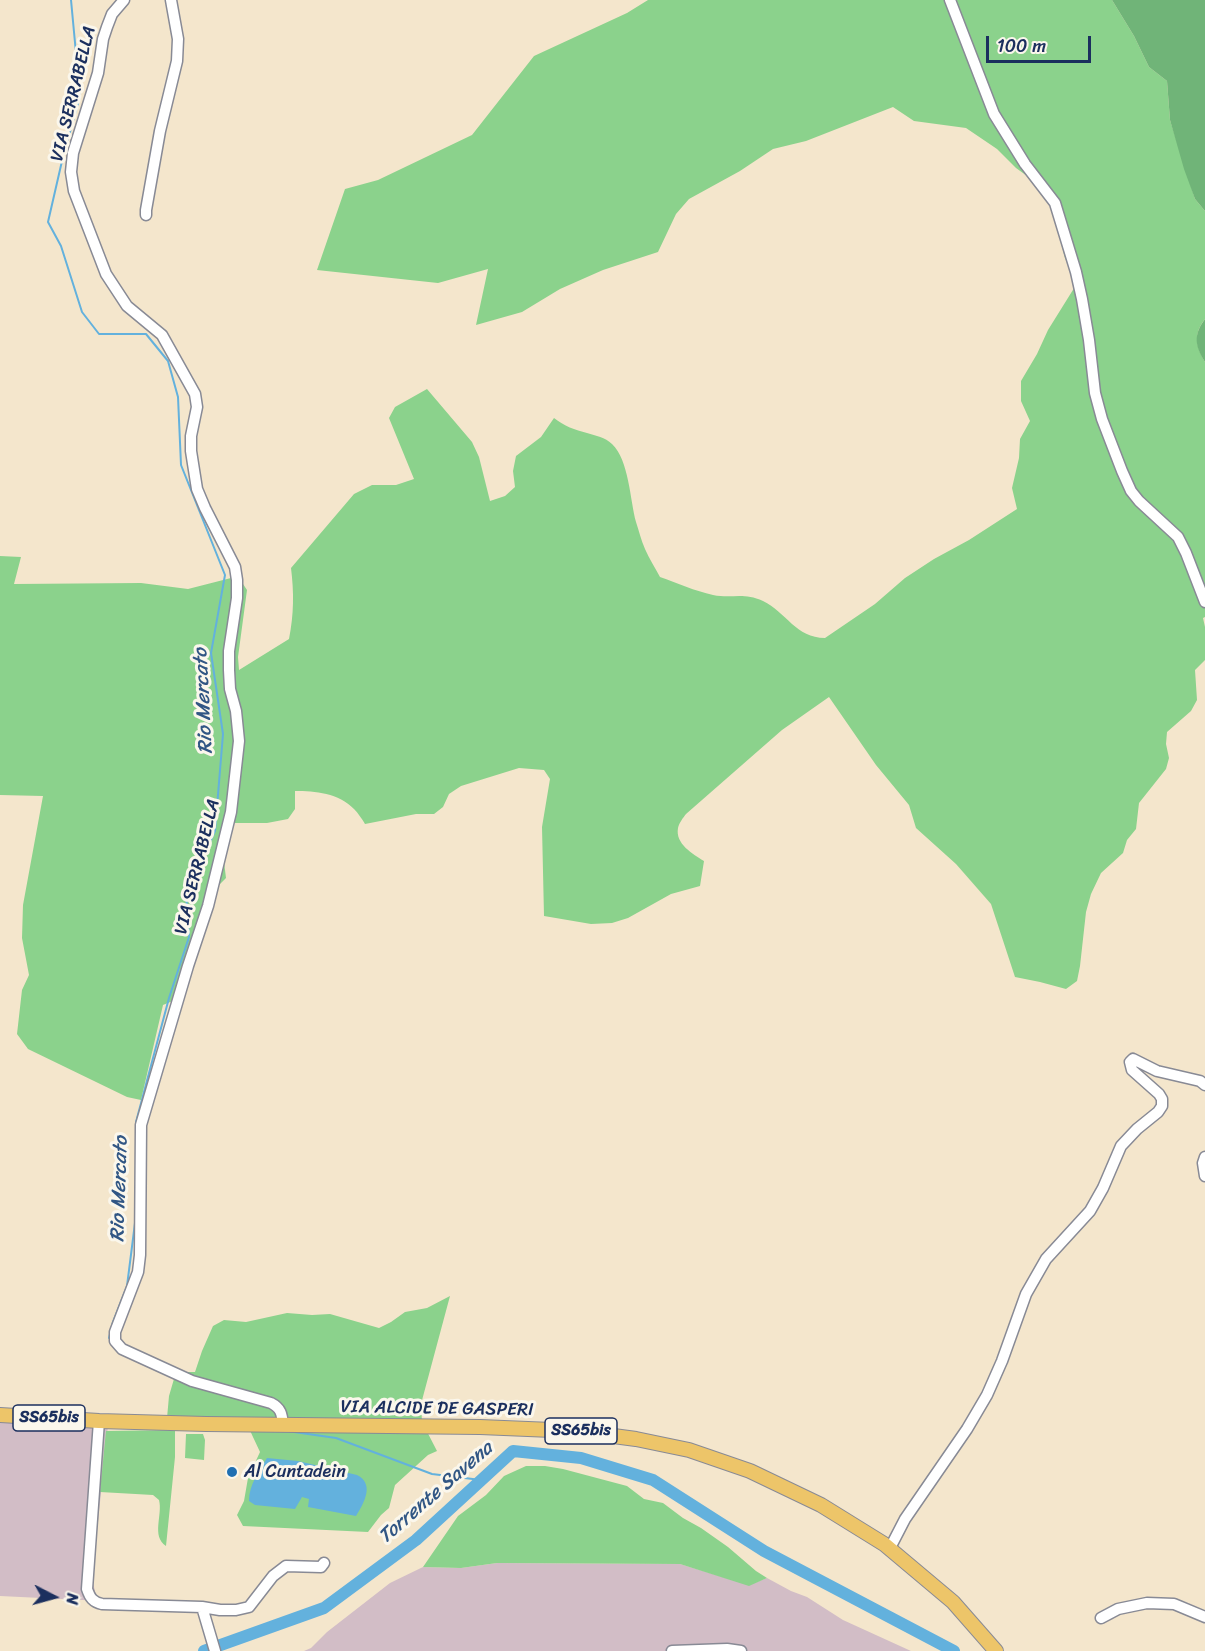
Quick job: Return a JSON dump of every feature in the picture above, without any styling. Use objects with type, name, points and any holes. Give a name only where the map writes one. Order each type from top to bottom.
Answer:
[{"type":"main road","name":"SS65bis","points":[[0,1415],[99,1420]]},
{"type":"main road","name":"VIA ALCIDE DE GASPERI","points":[[99,1420],[576,1431],[636,1439],[689,1450],[750,1471],[821,1505],[890,1548],[953,1602],[996,1651]]},
{"type":"street","name":"VIA SERRABELLA","points":[[124,0],[112,14],[103,39],[98,73],[73,153],[71,172],[74,191],[106,274],[127,306],[162,335],[195,394],[197,407],[191,436],[191,451],[197,489],[232,560],[237,580],[228,670],[239,741],[231,812],[208,906],[141,1125],[140,1256],[138,1272],[115,1332],[115,1341],[122,1348],[192,1381],[271,1403],[281,1412],[283,1425]]},
{"type":"street","points":[[146,214],[160,131],[177,61],[178,39],[171,0]]},
{"type":"street","points":[[950,0],[994,114],[1025,165],[1055,203],[1082,299],[1095,393],[1122,471],[1139,501],[1178,537],[1205,602]]},
{"type":"street","points":[[890,1548],[905,1519],[967,1429],[987,1395],[1026,1294],[1046,1259],[1090,1211],[1103,1188],[1121,1146],[1162,1106],[1159,1094],[1132,1070],[1130,1062],[1133,1059],[1157,1071],[1200,1081],[1205,1085]]},
{"type":"street","points":[[1205,1157],[1203,1163],[1205,1176]]},
{"type":"street","points":[[99,1420],[87,1589],[96,1602],[236,1610],[249,1607],[273,1576],[286,1566],[321,1567],[324,1563]]},
{"type":"street","points":[[1101,1618],[1118,1609],[1147,1603],[1174,1604],[1205,1617]]},
{"type":"street","points":[[202,1607],[215,1651]]},
{"type":"street","points":[[672,1651],[728,1649],[741,1651]]},
{"type":"shaded area","points":[[88,1413],[109,1416],[92,1579],[96,1595],[103,1601],[0,1596],[0,1414]]},
{"type":"shaded area","points":[[497,1563],[680,1564],[749,1585],[767,1578],[807,1597],[843,1620],[911,1651],[304,1651],[311,1648],[327,1632],[390,1583],[423,1567],[461,1568]]},
{"type":"green space","points":[[648,0],[1112,0],[1134,36],[1149,67],[1167,81],[1170,120],[1195,199],[1205,211],[1205,319],[1201,324],[1197,340],[1205,362],[1205,617],[1203,618],[1205,660],[1195,670],[1197,700],[1191,711],[1167,732],[1166,744],[1169,758],[1166,769],[1139,803],[1136,829],[1127,840],[1123,853],[1101,873],[1091,894],[1086,912],[1077,981],[1066,989],[1015,977],[991,904],[956,864],[916,828],[909,805],[876,765],[829,697],[782,730],[682,819],[678,828],[679,839],[686,848],[704,861],[700,886],[671,894],[628,918],[612,923],[591,924],[544,916],[542,827],[550,779],[544,770],[519,768],[461,786],[449,794],[443,807],[434,814],[416,814],[365,824],[354,809],[341,799],[319,792],[295,791],[295,809],[288,819],[267,823],[232,823],[224,862],[226,878],[216,888],[175,1000],[163,1005],[141,1100],[127,1097],[28,1049],[17,1034],[22,990],[29,975],[22,938],[23,905],[43,796],[0,795],[0,556],[21,557],[14,584],[141,583],[188,589],[231,578],[241,581],[247,590],[238,657],[239,670],[289,639],[293,603],[291,568],[354,494],[372,485],[396,485],[414,479],[389,418],[395,407],[427,389],[472,442],[479,457],[490,501],[505,496],[515,487],[513,471],[516,456],[541,437],[554,418],[570,427],[603,438],[612,444],[622,460],[641,539],[660,577],[713,595],[756,598],[778,611],[806,634],[815,637],[825,638],[875,604],[905,578],[1017,509],[1012,488],[1019,458],[1020,439],[1030,421],[1021,401],[1021,381],[1048,330],[1076,285],[1065,258],[1051,205],[1034,181],[1016,168],[997,149],[966,128],[914,121],[893,107],[806,141],[773,149],[740,171],[689,199],[676,214],[658,252],[603,270],[560,289],[522,312],[476,325],[488,269],[438,283],[317,270],[345,189],[378,180],[472,135],[534,56],[627,13]]},
{"type":"green space","points":[[1112,0],[1205,0],[1205,211],[1195,199],[1184,169],[1170,120],[1167,81],[1149,67],[1134,36]]},
{"type":"green space","points":[[1205,319],[1205,362],[1197,346],[1197,335]]},
{"type":"green space","points":[[450,1296],[421,1404],[422,1422],[437,1451],[428,1455],[395,1485],[389,1508],[368,1532],[243,1526],[237,1515],[244,1501],[248,1478],[260,1452],[246,1422],[167,1418],[169,1396],[176,1372],[195,1372],[213,1326],[224,1320],[246,1322],[287,1313],[330,1314],[379,1328],[405,1312],[427,1308]]},
{"type":"green space","points":[[175,1430],[175,1457],[166,1546],[159,1537],[158,1531],[159,1500],[153,1495],[100,1492],[106,1431]]},
{"type":"green space","points":[[186,1434],[203,1434],[204,1460],[185,1458]]},
{"type":"green space","points":[[526,1466],[563,1469],[627,1486],[644,1499],[663,1503],[728,1547],[767,1578],[749,1586],[680,1564],[497,1563],[461,1568],[423,1567],[458,1516],[486,1495],[504,1476]]},
{"type":"water","points":[[267,1458],[298,1461],[357,1475],[366,1483],[365,1500],[356,1516],[308,1507],[309,1499],[302,1497],[295,1509],[255,1505],[249,1501],[251,1489]]},
{"type":"waterway","name":"Rio Mercato","points":[[65,150],[80,96],[71,0]]},
{"type":"waterway","name":"Rio Mercato","points":[[62,161],[48,222],[61,246],[82,312],[99,334],[146,334],[168,361],[178,397],[181,465],[225,575],[211,653],[223,734],[215,831],[186,893],[189,937],[169,998],[136,1128]]},
{"type":"waterway","name":"Rio Mercato","points":[[109,1338],[127,1286],[135,1223]]},
{"type":"waterway","points":[[287,1431],[336,1438],[432,1474],[481,1480]]},
{"type":"waterway","name":"Torrente Savena","points":[[204,1651],[324,1608],[416,1540],[513,1451],[581,1458],[653,1480],[764,1551],[954,1651]]},
{"type":"place","name":"Al Cuntadein","points":[[232,1472]]}]
